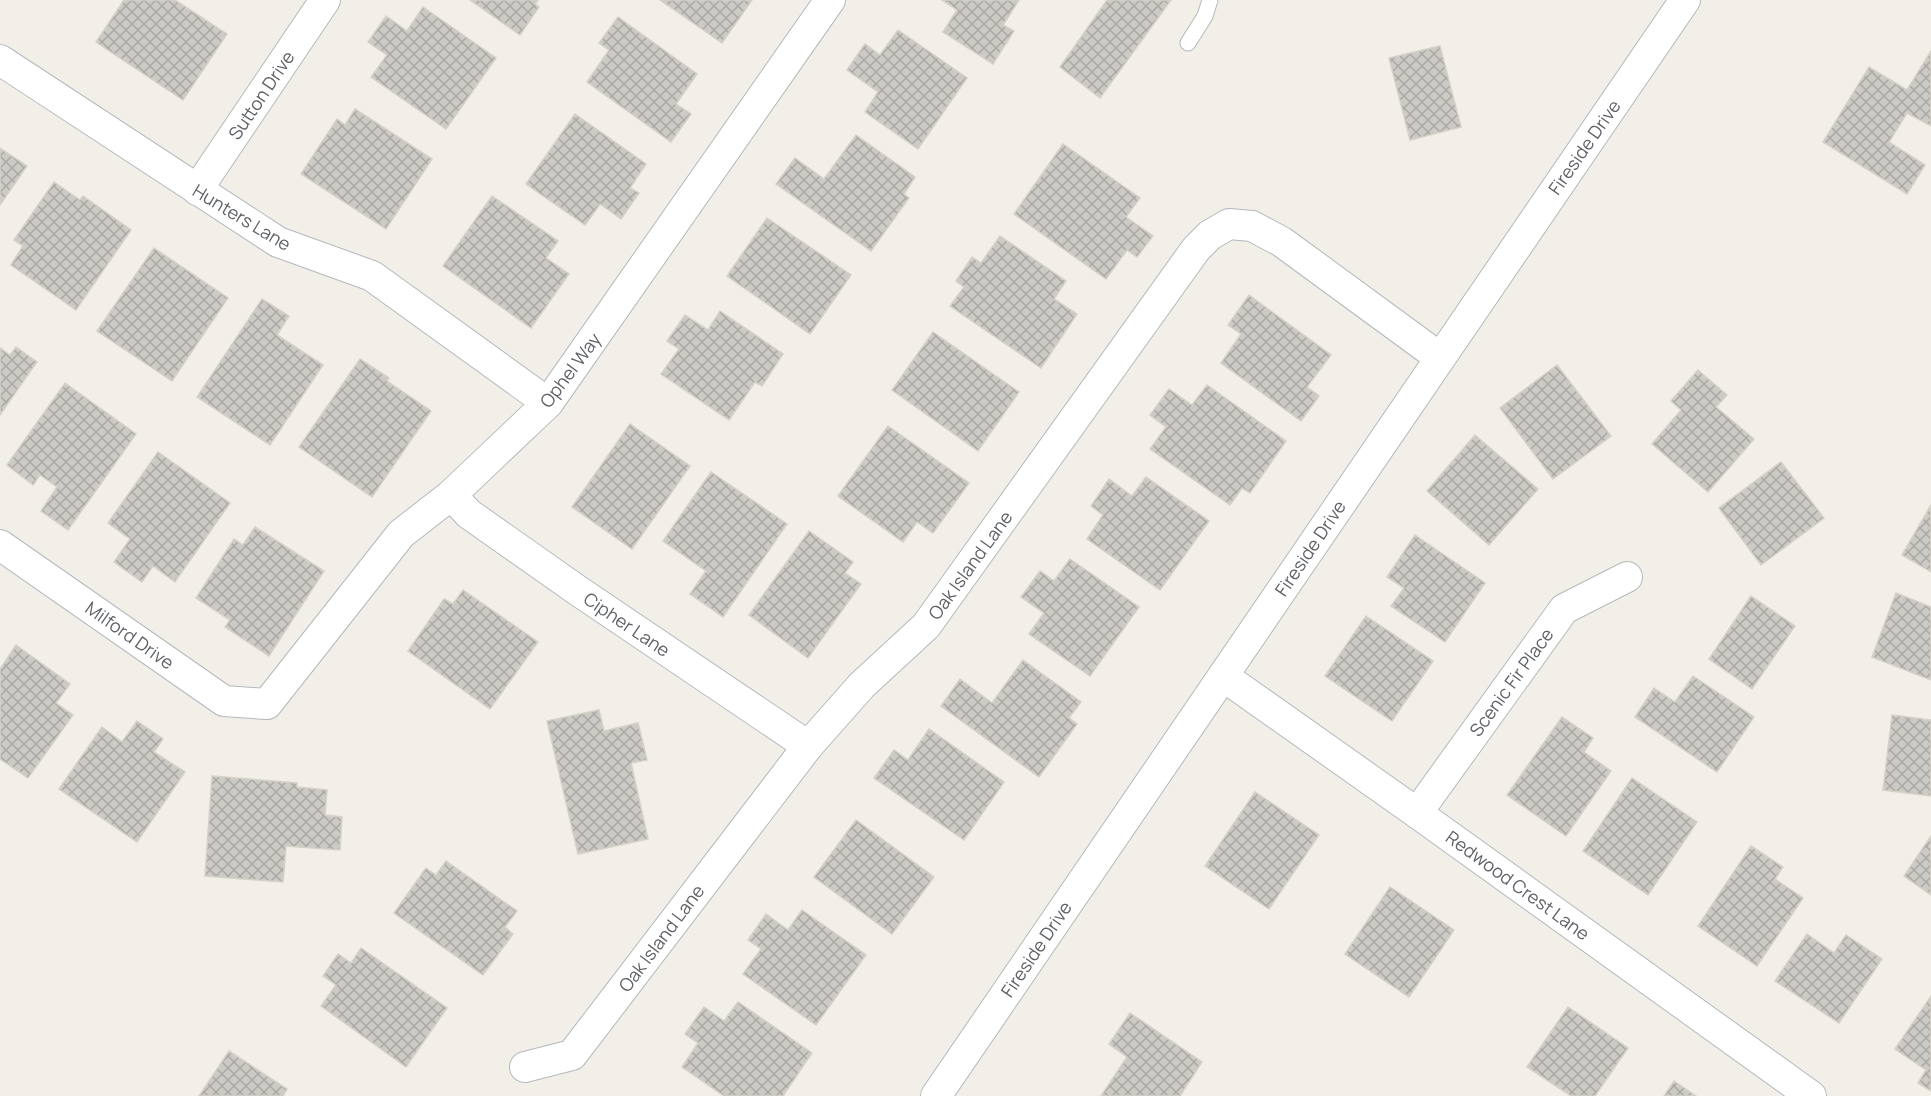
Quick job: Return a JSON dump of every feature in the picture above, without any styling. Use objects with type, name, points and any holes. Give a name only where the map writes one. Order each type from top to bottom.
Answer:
[{"type":"street","name":"Sutton Drive","points":[[197,190],[325,0]]},
{"type":"street","name":"Ophel Way","points":[[267,704],[401,534],[451,495],[548,403],[830,0]]},
{"type":"street","name":"Fireside Drive","points":[[936,1096],[1685,0]]},
{"type":"street","name":"Hunters Lane","points":[[0,60],[278,242],[372,276],[548,403]]},
{"type":"street","name":"Oak Island Lane","points":[[525,1067],[572,1055],[808,746],[862,685],[926,626],[1196,249],[1210,235],[1229,224],[1252,226],[1282,242],[1439,357]]},
{"type":"street","name":"Cipher Lane","points":[[451,495],[469,514],[487,527],[808,746]]},
{"type":"street","name":"Milford Drive","points":[[0,545],[224,701],[267,704]]},
{"type":"street","name":"Scenic Fir Place","points":[[1417,813],[1564,609],[1627,577]]},
{"type":"street","name":"Redwood Crest Lane","points":[[1222,676],[1811,1096]]},
{"type":"lane","points":[[1188,43],[1205,16],[1210,0]]},
{"type":"building","points":[[124,0],[175,0],[227,34],[183,100],[96,42]]},
{"type":"building","points":[[470,0],[538,0],[535,4],[539,7],[520,35]]},
{"type":"building","points":[[660,0],[752,0],[722,43]]},
{"type":"building","points":[[942,0],[1019,0],[1003,25],[1014,31],[993,64],[943,32],[957,10]]},
{"type":"building","points":[[1107,0],[1171,0],[1100,98],[1060,67]]},
{"type":"building","points":[[423,7],[496,58],[446,129],[371,77],[387,55],[368,42],[386,16],[407,31]]},
{"type":"building","points":[[618,17],[697,74],[676,104],[691,114],[671,142],[587,82],[609,50],[599,43]]},
{"type":"building","points":[[898,30],[967,78],[918,149],[865,112],[878,92],[847,70],[865,44],[880,55]]},
{"type":"building","points":[[1440,46],[1461,127],[1410,140],[1389,58]]},
{"type":"building","points":[[1931,51],[1931,126],[1907,113],[1889,142],[1925,165],[1907,194],[1823,142],[1869,67],[1907,90]]},
{"type":"building","points":[[355,109],[432,159],[386,229],[301,174],[337,119],[345,125]]},
{"type":"building","points":[[575,114],[646,164],[630,188],[639,193],[621,219],[600,204],[585,225],[526,184]]},
{"type":"building","points":[[856,135],[915,177],[904,194],[909,198],[871,251],[776,184],[795,158],[824,179]]},
{"type":"building","points":[[1063,144],[1140,198],[1126,217],[1153,236],[1137,257],[1127,250],[1106,279],[1014,214]]},
{"type":"building","points":[[0,148],[27,166],[0,205]]},
{"type":"building","points":[[54,182],[80,200],[83,196],[131,230],[76,310],[11,265],[23,246],[14,240]]},
{"type":"building","points":[[492,196],[558,241],[546,258],[569,274],[531,328],[443,266]]},
{"type":"building","points":[[767,218],[851,275],[810,334],[727,276]]},
{"type":"building","points":[[1000,236],[1066,281],[1054,299],[1077,314],[1041,368],[950,306],[964,287],[956,281],[972,257],[981,263]]},
{"type":"building","points":[[154,248],[228,298],[172,381],[97,331]]},
{"type":"building","points":[[1249,295],[1331,355],[1307,387],[1319,396],[1301,421],[1221,363],[1241,334],[1228,325]]},
{"type":"building","points":[[262,299],[289,316],[277,335],[323,365],[270,445],[197,397]]},
{"type":"building","points":[[720,311],[783,354],[762,386],[755,382],[729,420],[661,374],[679,349],[667,341],[685,315],[708,330]]},
{"type":"building","points":[[933,332],[1019,392],[978,451],[892,390]]},
{"type":"building","points":[[16,347],[37,362],[0,415],[0,348],[10,355]]},
{"type":"building","points":[[360,359],[389,378],[387,381],[431,411],[372,497],[299,447]]},
{"type":"building","points":[[1557,365],[1611,436],[1553,479],[1500,408]]},
{"type":"building","points":[[1698,370],[1727,395],[1716,407],[1754,439],[1708,492],[1652,444],[1681,410],[1671,401]]},
{"type":"building","points":[[65,383],[136,434],[68,530],[41,511],[57,487],[40,475],[33,485],[7,465]]},
{"type":"building","points":[[1207,385],[1286,441],[1250,493],[1242,488],[1230,505],[1150,449],[1166,427],[1150,415],[1169,389],[1192,405]]},
{"type":"building","points":[[630,424],[690,466],[632,549],[572,507]]},
{"type":"building","points":[[888,426],[969,483],[933,533],[917,522],[903,542],[838,496]]},
{"type":"building","points":[[1475,435],[1538,489],[1489,545],[1427,491]]},
{"type":"building","points":[[158,452],[230,503],[175,582],[153,566],[142,582],[114,562],[130,539],[108,523]]},
{"type":"building","points":[[1781,462],[1824,518],[1761,565],[1719,508]]},
{"type":"building","points":[[711,472],[787,524],[723,617],[690,594],[706,571],[663,541]]},
{"type":"building","points":[[1146,477],[1209,521],[1160,590],[1087,539],[1103,515],[1091,506],[1109,479],[1132,496]]},
{"type":"building","points":[[1931,505],[1931,572],[1902,555]]},
{"type":"building","points":[[255,527],[324,571],[269,656],[225,627],[230,620],[196,598],[234,539],[243,545]]},
{"type":"building","points":[[809,531],[853,562],[845,573],[861,584],[808,658],[749,615]]},
{"type":"building","points":[[1415,535],[1485,583],[1445,642],[1391,606],[1404,588],[1387,577]]},
{"type":"building","points":[[1070,559],[1139,607],[1090,676],[1029,634],[1044,613],[1021,597],[1040,571],[1054,581]]},
{"type":"building","points":[[463,590],[538,642],[490,709],[408,651],[444,599],[453,604]]},
{"type":"building","points":[[1896,593],[1931,607],[1931,680],[1872,657]]},
{"type":"building","points":[[1751,596],[1795,626],[1752,689],[1709,659]]},
{"type":"building","points":[[1366,616],[1433,661],[1392,721],[1325,676]]},
{"type":"building","points":[[16,645],[70,684],[56,703],[73,715],[28,778],[0,759],[0,669]]},
{"type":"building","points":[[1023,660],[1081,702],[1069,718],[1077,724],[1039,777],[941,706],[960,679],[992,703]]},
{"type":"building","points":[[1693,676],[1754,717],[1717,772],[1635,717],[1654,688],[1675,702]]},
{"type":"building","points":[[599,710],[604,731],[638,723],[647,760],[631,763],[648,839],[578,854],[547,721]]},
{"type":"building","points":[[1892,715],[1931,720],[1931,796],[1883,790]]},
{"type":"building","points":[[1562,717],[1593,738],[1584,752],[1611,771],[1566,836],[1507,795]]},
{"type":"building","points":[[137,721],[163,739],[154,752],[185,772],[137,842],[59,789],[102,727],[122,742]]},
{"type":"building","points":[[929,729],[1004,782],[964,840],[874,778],[894,750],[908,760]]},
{"type":"building","points":[[212,776],[297,783],[297,787],[327,790],[325,815],[342,817],[340,850],[286,846],[283,882],[205,876]]},
{"type":"building","points":[[1632,778],[1697,822],[1648,895],[1583,851]]},
{"type":"building","points":[[1255,792],[1319,835],[1269,909],[1205,866]]},
{"type":"building","points":[[856,820],[934,877],[892,934],[814,877]]},
{"type":"building","points":[[1931,836],[1931,895],[1904,876]]},
{"type":"building","points":[[1751,846],[1783,867],[1775,879],[1803,898],[1757,966],[1698,926]]},
{"type":"building","points":[[446,861],[517,911],[505,927],[513,934],[483,975],[394,913],[426,868],[436,875]]},
{"type":"building","points":[[1390,887],[1454,930],[1409,997],[1345,954]]},
{"type":"building","points":[[802,910],[866,955],[816,1025],[743,974],[761,949],[748,940],[766,914],[788,930]]},
{"type":"building","points":[[1807,934],[1834,953],[1846,935],[1882,959],[1839,1023],[1775,981]]},
{"type":"building","points":[[361,948],[447,1008],[406,1067],[321,1006],[336,985],[323,976],[338,954],[351,963]]},
{"type":"building","points":[[1931,996],[1931,1091],[1918,1083],[1926,1070],[1895,1049]]},
{"type":"building","points":[[738,1002],[812,1053],[783,1096],[724,1096],[682,1067],[698,1043],[685,1034],[704,1007],[724,1021]]},
{"type":"building","points":[[1568,1007],[1628,1048],[1595,1096],[1571,1096],[1527,1067]]},
{"type":"building","points":[[1130,1013],[1202,1062],[1180,1096],[1101,1096],[1127,1057],[1109,1044]]},
{"type":"building","points":[[229,1051],[287,1089],[283,1096],[199,1096]]},
{"type":"building","points":[[1674,1081],[1696,1096],[1664,1096]]}]
